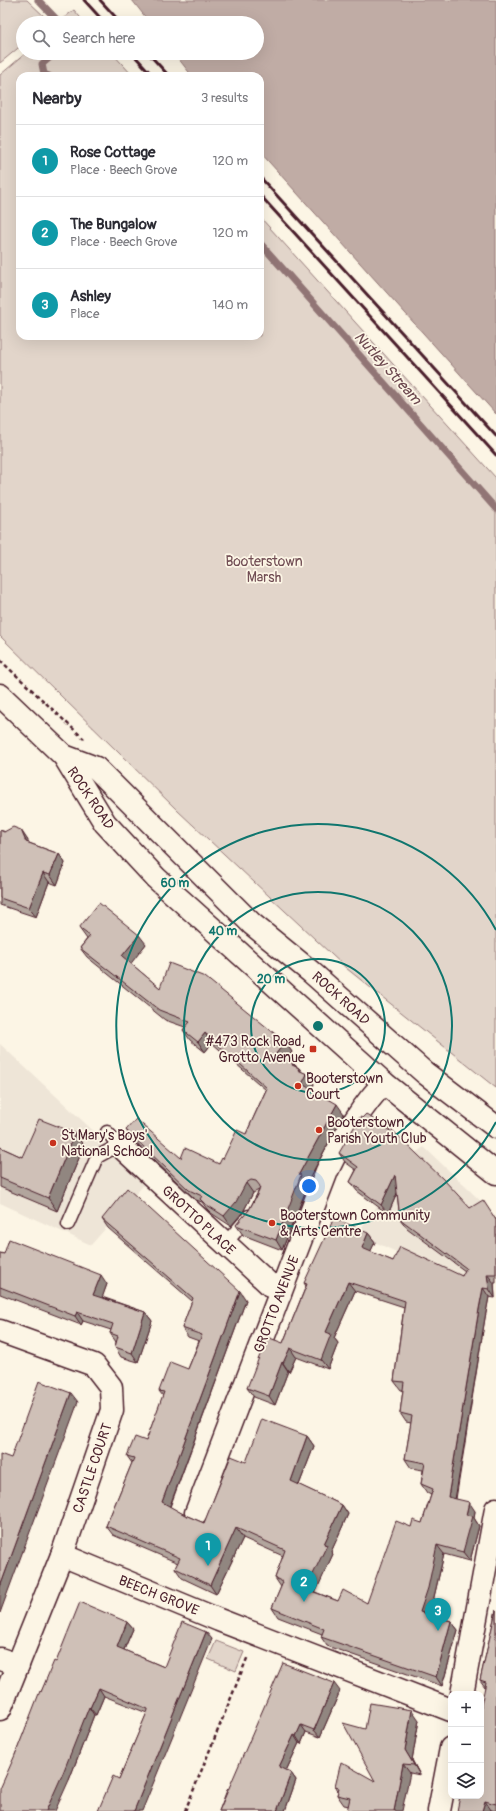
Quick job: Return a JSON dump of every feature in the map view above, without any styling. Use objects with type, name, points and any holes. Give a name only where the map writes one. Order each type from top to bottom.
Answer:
[{"type":"street","name":"ROCK ROAD","points":[[0,695],[64,756],[105,823],[156,878],[384,1083],[496,1173]]},
{"type":"street","name":"ROCK ROAD","points":[[64,756],[96,768],[252,924],[311,972],[425,1073],[496,1127]]},
{"type":"street","name":"GROTTO AVENUE","points":[[196,1513],[336,1152],[371,1096],[384,1083]]},
{"type":"street","name":"GROTTO PLACE","points":[[113,1138],[280,1294]]},
{"type":"street","name":"CASTLE COURT","points":[[0,1332],[94,1365],[110,1387],[112,1410],[62,1556],[9,1662],[0,1709]]},
{"type":"street","points":[[463,1691],[490,1583],[496,1509]]},
{"type":"street","name":"BEECH GROVE","points":[[62,1556],[448,1709]]},
{"type":"street","points":[[439,1811],[448,1763]]},
{"type":"lane","points":[[68,1224],[97,1157],[113,1138]]},
{"type":"lane","points":[[225,1244],[249,1216],[256,1203]]},
{"type":"path","points":[[185,1811],[257,1634]]},
{"type":"shaded area","points":[[132,0],[496,0],[496,414],[264,156],[264,72],[189,72],[179,60],[264,60],[264,16],[145,16]]},
{"type":"shaded area","name":"St Mary's Boys' National School","points":[[0,1044],[101,1138],[109,1149],[148,1180],[91,1245],[0,1203]]},
{"type":"shaded area","points":[[424,1147],[489,1209],[496,1219],[496,1295],[473,1294],[403,1255],[357,1234],[414,1154]]},
{"type":"green space","points":[[0,0],[27,0],[44,16],[16,16],[16,50],[0,63]]},
{"type":"green space","points":[[74,10],[79,16],[66,16]]},
{"type":"green space","name":"Booterstown Marsh","points":[[18,60],[118,60],[129,72],[16,72],[16,340],[264,340],[264,221],[496,478],[496,1088],[346,968],[178,811],[0,636],[0,75]]},
{"type":"green space","points":[[216,1641],[244,1652],[236,1671],[208,1659]]},
{"type":"building","points":[[13,827],[21,830],[26,842],[59,854],[50,875],[43,873],[29,908],[0,898],[0,830],[4,832]]},
{"type":"building","points":[[99,903],[139,935],[122,956],[160,988],[169,963],[205,977],[285,1042],[275,1055],[293,1063],[292,1065],[299,1068],[298,1070],[307,1074],[302,1084],[337,1104],[299,1174],[301,1175],[276,1240],[236,1225],[249,1210],[259,1191],[260,1186],[256,1181],[251,1180],[246,1183],[236,1202],[224,1216],[204,1203],[200,1199],[202,1196],[189,1190],[126,1130],[136,1119],[181,1158],[185,1148],[219,1164],[237,1130],[246,1134],[267,1088],[205,1033],[198,1042],[183,1030],[190,1022],[159,1010],[80,948],[90,936],[79,928]]},
{"type":"building","points":[[366,1114],[390,1131],[389,1127],[445,1181],[470,1208],[483,1200],[496,1220],[496,1274],[487,1274],[489,1289],[483,1288],[448,1497],[469,1502],[466,1515],[473,1516],[463,1552],[437,1545],[428,1588],[420,1612],[451,1621],[436,1677],[321,1637],[324,1629],[272,1608],[283,1582],[275,1578],[285,1550],[236,1528],[210,1585],[175,1568],[180,1558],[106,1526],[134,1458],[127,1456],[135,1437],[146,1441],[164,1392],[159,1391],[170,1362],[188,1369],[202,1335],[182,1328],[193,1298],[102,1219],[127,1188],[240,1291],[162,1502],[185,1515],[204,1523],[231,1456],[246,1462],[262,1419],[307,1436],[291,1481],[342,1505],[324,1544],[327,1545],[306,1589],[338,1601],[343,1590],[367,1603],[396,1521],[411,1527],[413,1520],[422,1523],[433,1489],[421,1484],[425,1463],[405,1459],[412,1416],[400,1413],[404,1382],[394,1381],[405,1301],[348,1282],[326,1332],[331,1334],[321,1360],[290,1348],[283,1363],[282,1362],[269,1396],[247,1388],[267,1337],[283,1343],[307,1284],[304,1283],[334,1218],[368,1233],[362,1248],[393,1261],[400,1247],[462,1276],[466,1268],[400,1219],[395,1175],[381,1205],[350,1182],[358,1167],[339,1153],[360,1117],[362,1118]]},
{"type":"building","points":[[39,1119],[75,1133],[48,1198],[0,1178],[0,1147],[22,1157]]},
{"type":"building","points":[[9,1239],[101,1275],[93,1295],[145,1312],[132,1353],[115,1347],[118,1336],[110,1333],[113,1324],[77,1312],[75,1316],[0,1287],[0,1253],[4,1254]]},
{"type":"building","points":[[39,1381],[71,1393],[0,1587],[0,1454],[11,1458]]},
{"type":"building","points":[[80,1602],[127,1622],[117,1647],[164,1667],[182,1622],[206,1632],[134,1811],[98,1811],[113,1776],[119,1779],[148,1709],[99,1688],[90,1708],[89,1707],[46,1811],[0,1811],[0,1789],[40,1691],[41,1692],[54,1661],[56,1662]]},
{"type":"building","points":[[496,1610],[496,1804],[485,1801],[482,1811],[457,1811],[459,1799],[484,1799],[484,1691],[486,1682],[480,1680]]},
{"type":"building","points":[[283,1663],[334,1683],[314,1730],[301,1725],[296,1736],[294,1735],[279,1767],[291,1773],[277,1811],[219,1811]]},
{"type":"building","points":[[370,1703],[412,1710],[405,1750],[414,1765],[403,1764],[394,1811],[347,1811],[350,1798],[337,1795],[339,1788],[335,1787],[341,1762],[375,1781],[343,1723],[365,1729]]},
{"type":"waterway","name":"Nutley Stream","points":[[38,0],[53,16]]},
{"type":"waterway","name":"Nutley Stream","points":[[44,72],[42,64],[47,60]]},
{"type":"waterway","name":"Nutley Stream","points":[[264,248],[496,509]]},
{"type":"railway","points":[[84,0],[99,16]]},
{"type":"railway","points":[[100,0],[115,16]]},
{"type":"railway","points":[[138,60],[149,72]]},
{"type":"railway","points":[[154,60],[165,72]]},
{"type":"railway","points":[[264,181],[496,436]]},
{"type":"railway","points":[[264,199],[496,455]]},
{"type":"place","name":"#473 Rock Road, Grotto Avenue","points":[[313,1049]]},
{"type":"place","name":"Booterstown Court","points":[[298,1086]]},
{"type":"place","name":"Booterstown Parish Youth Club","points":[[319,1130]]},
{"type":"place","name":"St Mary's Boys' National School","points":[[53,1143]]},
{"type":"place","name":"Booterstown Community & Arts Centre","points":[[272,1223]]},
{"type":"place","name":"Rose Cottage","points":[[208,1566]]},
{"type":"place","name":"The Bungalow","points":[[304,1602]]},
{"type":"place","name":"Ashley","points":[[438,1631]]}]
